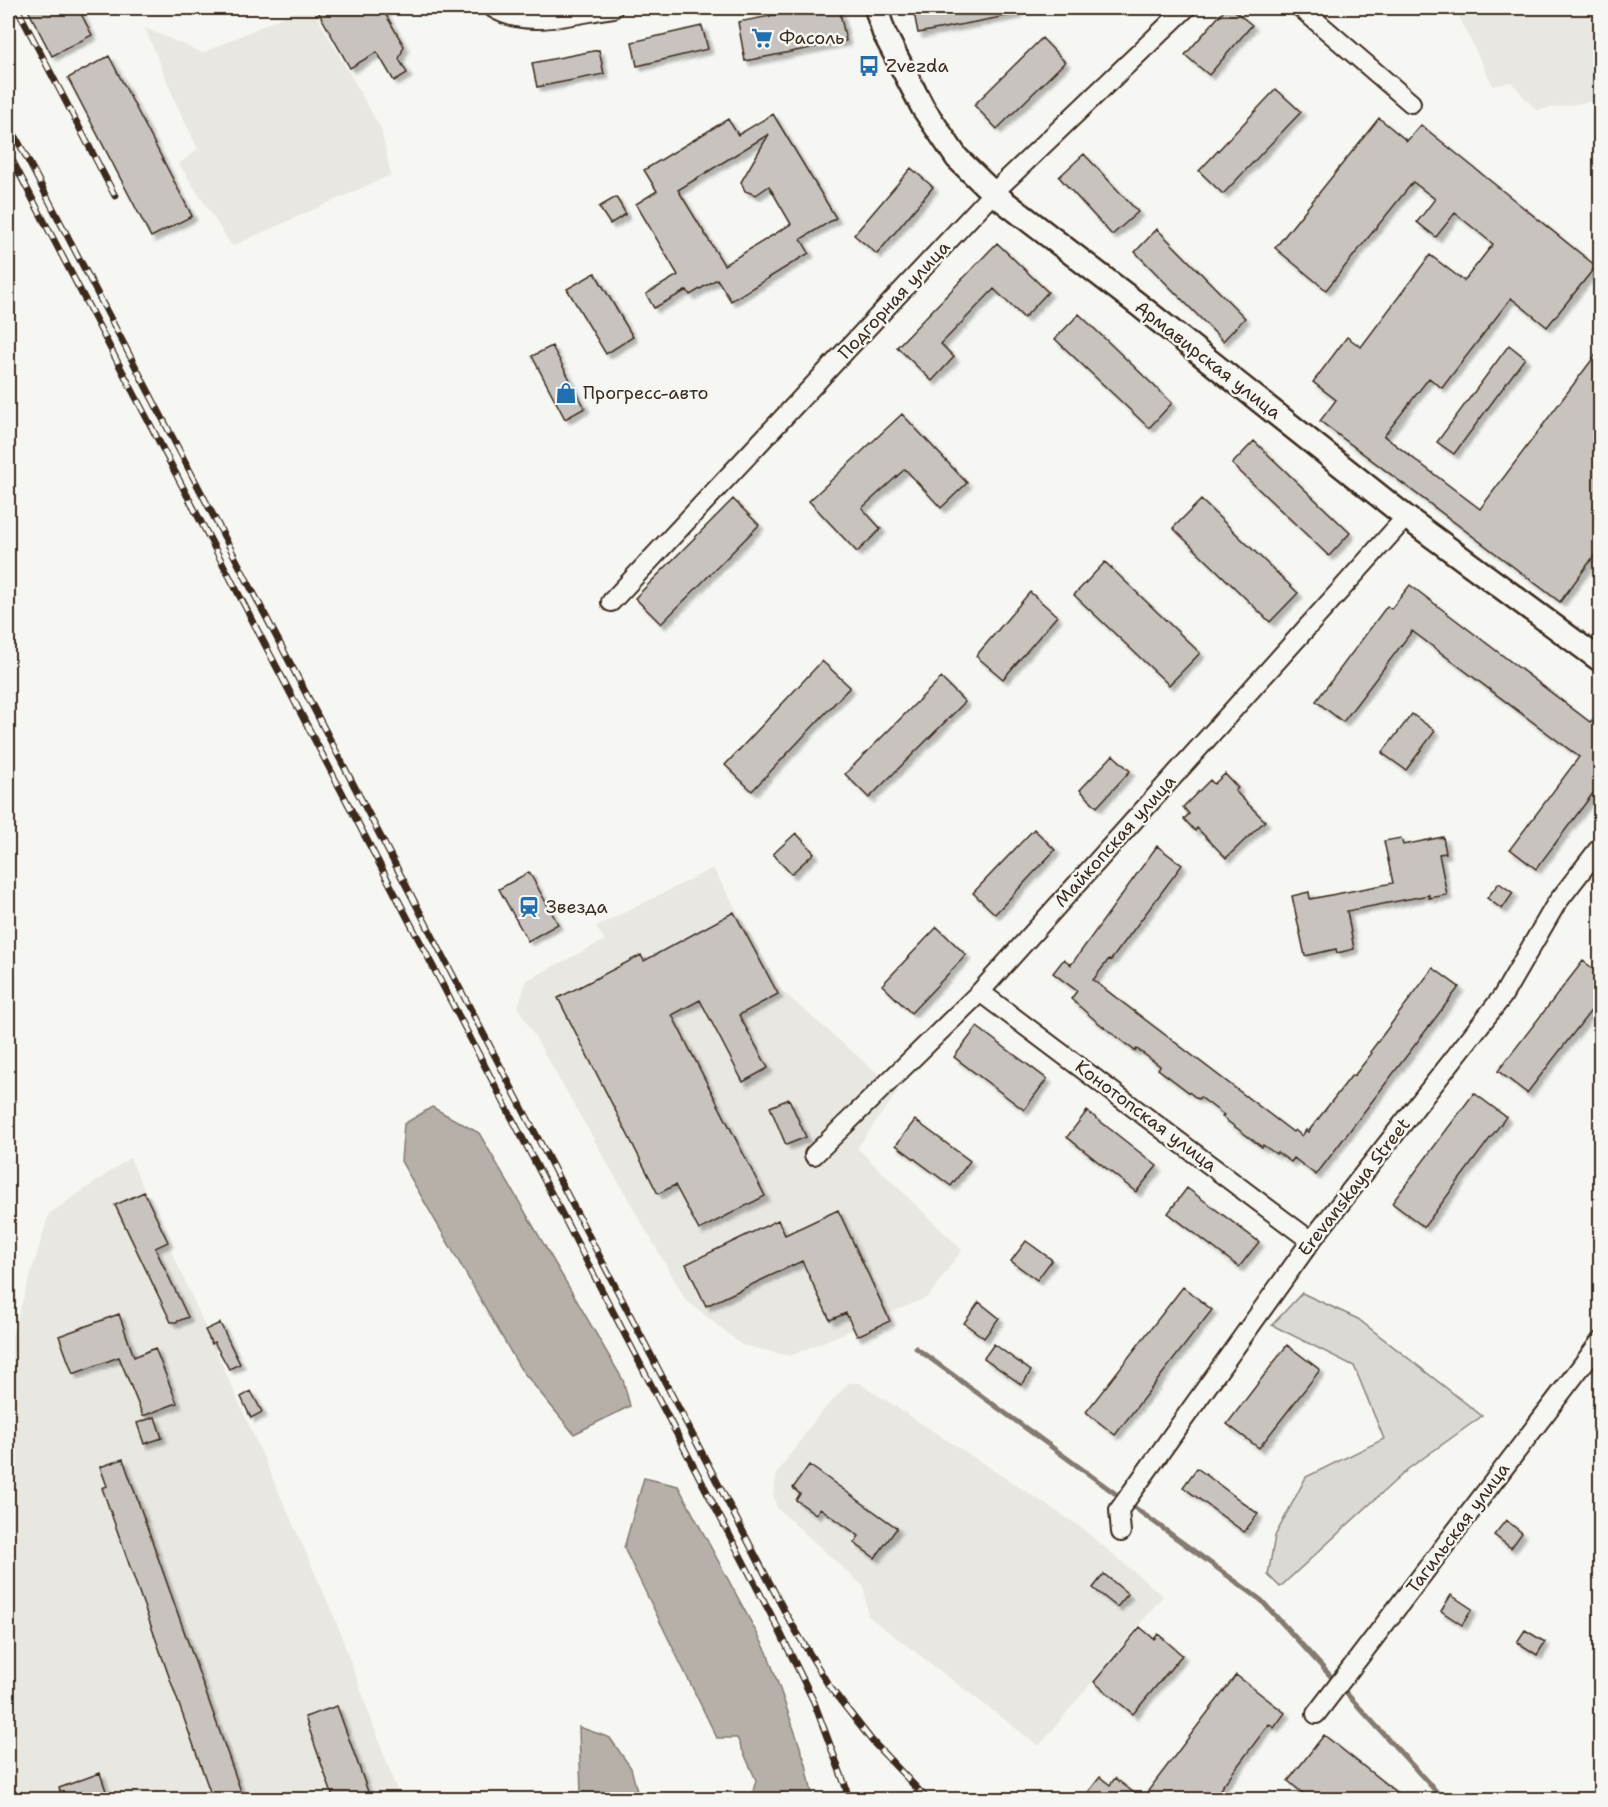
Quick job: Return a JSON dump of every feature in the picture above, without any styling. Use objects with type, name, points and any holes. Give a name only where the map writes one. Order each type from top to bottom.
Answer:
[{"type":"main road","name":"Армавирская улица","points":[[876,8],[884,33],[922,108],[957,158],[993,193],[1139,305],[1406,517],[1600,660]]},
{"type":"street","points":[[493,8],[499,12],[525,19],[613,8]]},
{"type":"street","name":"Подгорная улица","points":[[612,602],[993,193],[1186,8]]},
{"type":"street","points":[[1301,8],[1411,103]]},
{"type":"street","name":"Майкопская улица","points":[[814,1155],[980,992],[1406,517]]},
{"type":"street","name":"Erevanskaya Street","points":[[1121,1532],[1119,1510],[1311,1241],[1502,997],[1556,904],[1600,847]]},
{"type":"street","name":"Конотопская улица","points":[[980,992],[1311,1241]]},
{"type":"street","name":"Тагильская улица","points":[[1316,1714],[1600,1342]]},
{"type":"shaded area","points":[[303,8],[312,8],[381,129],[391,175],[232,246],[179,164],[198,149],[145,28],[202,53]]},
{"type":"shaded area","points":[[1455,8],[1600,8],[1600,100],[1536,110],[1511,82],[1493,86]]},
{"type":"shaded area","points":[[713,868],[782,991],[898,1091],[857,1148],[962,1250],[928,1297],[790,1356],[742,1345],[686,1300],[518,1007],[527,980],[605,940],[596,927]]},
{"type":"shaded area","points":[[432,1107],[479,1133],[623,1380],[630,1406],[574,1434],[520,1368],[401,1161],[404,1124]]},
{"type":"shaded area","points":[[130,1158],[334,1616],[400,1799],[8,1800],[8,1349],[49,1214]]},
{"type":"shaded area","points":[[1302,1293],[1358,1319],[1482,1416],[1408,1469],[1280,1587],[1268,1575],[1275,1536],[1306,1477],[1384,1439],[1354,1366],[1272,1325]]},
{"type":"shaded area","points":[[849,1383],[859,1383],[1079,1526],[1163,1596],[1039,1746],[868,1616],[864,1587],[777,1508],[773,1495],[777,1473],[817,1417]]},
{"type":"shaded area","points":[[644,1478],[678,1486],[767,1652],[806,1764],[813,1799],[751,1799],[756,1780],[737,1738],[717,1738],[624,1548]]},
{"type":"shaded area","points":[[579,1727],[610,1738],[631,1768],[639,1799],[590,1799],[581,1795]]},
{"type":"building","points":[[27,8],[78,8],[92,35],[52,56]]},
{"type":"building","points":[[316,8],[382,8],[404,46],[399,59],[407,73],[394,81],[377,52],[350,68]]},
{"type":"building","points":[[813,8],[839,8],[846,41],[745,61],[738,22]]},
{"type":"building","points":[[913,8],[1016,8],[1017,14],[918,33]]},
{"type":"building","points":[[1226,8],[1231,8],[1252,25],[1209,75],[1185,55]]},
{"type":"building","points":[[702,26],[708,49],[637,66],[632,42]]},
{"type":"building","points":[[1042,38],[1065,62],[997,129],[974,105]]},
{"type":"building","points":[[599,50],[604,74],[537,87],[532,63]]},
{"type":"building","points":[[109,56],[192,216],[151,237],[68,78]]},
{"type":"building","points":[[1276,89],[1301,112],[1223,194],[1199,171]]},
{"type":"building","points":[[773,114],[836,218],[801,239],[809,253],[731,301],[717,279],[690,295],[687,290],[654,308],[646,294],[678,275],[636,204],[657,191],[644,170],[728,119],[738,135]],"holes":[[[769,134],[741,182],[745,191],[756,195],[769,186],[791,224],[724,265],[678,190]]]},
{"type":"building","points":[[1379,118],[1407,141],[1421,125],[1596,266],[1547,327],[1511,298],[1442,388],[1429,378],[1384,436],[1480,509],[1600,349],[1600,548],[1560,602],[1320,421],[1336,400],[1313,382],[1347,337],[1361,347],[1430,255],[1464,281],[1493,244],[1455,213],[1436,237],[1417,222],[1435,199],[1413,182],[1326,290],[1275,248]]},
{"type":"building","points":[[1084,154],[1138,212],[1112,235],[1059,177]]},
{"type":"building","points":[[911,168],[933,187],[877,254],[854,235]]},
{"type":"building","points":[[616,197],[626,214],[610,224],[599,207]]},
{"type":"building","points":[[1157,229],[1245,318],[1223,341],[1135,252]]},
{"type":"building","points":[[997,243],[1048,292],[1024,318],[994,289],[941,344],[954,357],[932,381],[897,347]]},
{"type":"building","points":[[595,273],[633,337],[606,354],[567,289]]},
{"type":"building","points":[[1079,314],[1172,403],[1149,428],[1055,339]]},
{"type":"building","points":[[1509,345],[1525,358],[1454,454],[1437,442]]},
{"type":"building","points":[[552,346],[585,408],[565,419],[532,356]]},
{"type":"building","points":[[902,414],[967,483],[941,508],[905,469],[862,508],[881,529],[857,552],[809,501]]},
{"type":"building","points":[[1254,441],[1350,533],[1329,556],[1232,464]]},
{"type":"building","points":[[733,499],[759,525],[661,624],[635,598]]},
{"type":"building","points":[[1201,500],[1298,593],[1270,622],[1173,528]]},
{"type":"building","points":[[1105,562],[1200,653],[1169,685],[1074,595]]},
{"type":"building","points":[[1410,585],[1590,722],[1592,720],[1600,726],[1600,784],[1536,869],[1510,849],[1579,757],[1412,631],[1343,722],[1316,701],[1387,606],[1391,609]]},
{"type":"building","points":[[1030,592],[1057,616],[1003,679],[976,656]]},
{"type":"building","points":[[822,661],[850,687],[752,791],[725,765]]},
{"type":"building","points":[[941,678],[965,702],[869,798],[845,774]]},
{"type":"building","points":[[1412,714],[1435,731],[1406,770],[1382,753]]},
{"type":"building","points":[[1113,755],[1130,771],[1097,807],[1080,790]]},
{"type":"building","points":[[1225,774],[1238,788],[1235,791],[1265,821],[1226,858],[1197,828],[1195,831],[1184,819],[1189,814],[1183,807],[1210,780],[1214,784]]},
{"type":"building","points":[[1034,829],[1055,850],[995,914],[973,893]]},
{"type":"building","points":[[796,833],[814,853],[791,874],[773,854]]},
{"type":"building","points":[[1443,837],[1446,853],[1439,854],[1447,895],[1429,898],[1429,895],[1347,911],[1354,949],[1337,953],[1336,949],[1305,956],[1292,896],[1309,892],[1310,899],[1393,883],[1384,841],[1401,838],[1403,845]]},
{"type":"building","points":[[1157,846],[1182,865],[1111,960],[1109,959],[1093,980],[1293,1132],[1295,1130],[1302,1136],[1306,1130],[1308,1132],[1372,1053],[1370,1052],[1433,968],[1459,987],[1316,1175],[1294,1158],[1291,1162],[1277,1152],[1276,1154],[1263,1145],[1262,1147],[1200,1097],[1198,1099],[1158,1069],[1160,1066],[1137,1049],[1135,1051],[1071,999],[1077,991],[1053,973],[1064,959],[1071,965]]},
{"type":"building","points":[[529,872],[558,924],[528,941],[499,889]]},
{"type":"building","points":[[1499,883],[1513,893],[1502,909],[1487,898]]},
{"type":"building","points":[[734,912],[778,994],[739,1015],[768,1068],[743,1082],[700,1000],[672,1015],[765,1196],[699,1230],[675,1185],[658,1194],[558,998],[641,955],[644,961]]},
{"type":"building","points":[[937,927],[966,955],[911,1013],[882,985]]},
{"type":"building","points":[[1583,961],[1600,974],[1600,999],[1527,1093],[1498,1071]]},
{"type":"building","points":[[977,1027],[1047,1079],[1024,1110],[954,1057]]},
{"type":"building","points":[[1474,1093],[1506,1117],[1424,1227],[1392,1203]]},
{"type":"building","points":[[789,1099],[806,1137],[786,1145],[770,1107]]},
{"type":"building","points":[[1087,1111],[1157,1166],[1136,1192],[1067,1137]]},
{"type":"building","points":[[915,1120],[970,1161],[951,1186],[896,1145]]},
{"type":"building","points":[[1187,1188],[1259,1242],[1239,1267],[1168,1213]]},
{"type":"building","points":[[144,1192],[168,1242],[155,1248],[188,1317],[176,1322],[171,1322],[115,1205]]},
{"type":"building","points":[[838,1210],[890,1321],[857,1336],[846,1313],[830,1320],[802,1261],[706,1306],[686,1264],[778,1220],[785,1235]]},
{"type":"building","points":[[1026,1241],[1052,1260],[1037,1280],[1011,1261]]},
{"type":"building","points":[[1183,1287],[1212,1310],[1115,1435],[1086,1412]]},
{"type":"building","points":[[979,1302],[999,1318],[984,1338],[964,1323]]},
{"type":"building","points":[[119,1314],[134,1357],[155,1348],[177,1403],[143,1416],[119,1357],[73,1374],[59,1336]]},
{"type":"building","points":[[220,1323],[240,1364],[229,1369],[205,1330]]},
{"type":"building","points":[[994,1344],[1031,1371],[1022,1385],[984,1358]]},
{"type":"building","points":[[1287,1345],[1320,1370],[1259,1448],[1227,1424]]},
{"type":"building","points":[[251,1391],[262,1412],[251,1418],[241,1397]]},
{"type":"building","points":[[155,1417],[162,1438],[144,1444],[137,1423]]},
{"type":"building","points":[[123,1459],[244,1800],[213,1800],[102,1488],[107,1486],[100,1467]]},
{"type":"building","points":[[809,1465],[897,1528],[875,1558],[854,1543],[859,1536],[820,1508],[816,1514],[796,1500],[800,1494],[793,1488]]},
{"type":"building","points":[[1197,1468],[1258,1514],[1244,1532],[1183,1487]]},
{"type":"building","points":[[1506,1520],[1522,1533],[1511,1548],[1494,1535]]},
{"type":"building","points":[[1104,1574],[1128,1594],[1117,1607],[1093,1588]]},
{"type":"building","points":[[1451,1595],[1472,1609],[1462,1625],[1441,1611]]},
{"type":"building","points":[[1140,1627],[1154,1639],[1158,1634],[1182,1655],[1133,1714],[1094,1682]]},
{"type":"building","points":[[1525,1630],[1545,1642],[1537,1655],[1517,1642]]},
{"type":"building","points":[[1236,1675],[1285,1713],[1274,1728],[1269,1724],[1212,1800],[1082,1800],[1100,1777],[1110,1785],[1115,1778],[1142,1799]]},
{"type":"building","points":[[337,1706],[371,1800],[334,1800],[305,1717]]},
{"type":"building","points":[[1324,1735],[1406,1800],[1311,1800],[1288,1781]]},
{"type":"building","points":[[100,1773],[109,1800],[63,1800],[59,1788]]},
{"type":"waterway","points":[[916,1348],[1261,1600],[1444,1800]]},
{"type":"railway","points":[[17,8],[115,196]]},
{"type":"railway","points":[[8,122],[787,1616],[829,1686],[873,1742],[928,1800]]},
{"type":"railway","points":[[8,152],[778,1628],[814,1702],[849,1800]]},
{"type":"place","name":"Фасоль","points":[[762,38]]},
{"type":"place","name":"Zvezda","points":[[869,66]]},
{"type":"place","name":"Прогресс-авто","points":[[566,393]]},
{"type":"place","name":"Звезда","points":[[529,907]]}]
